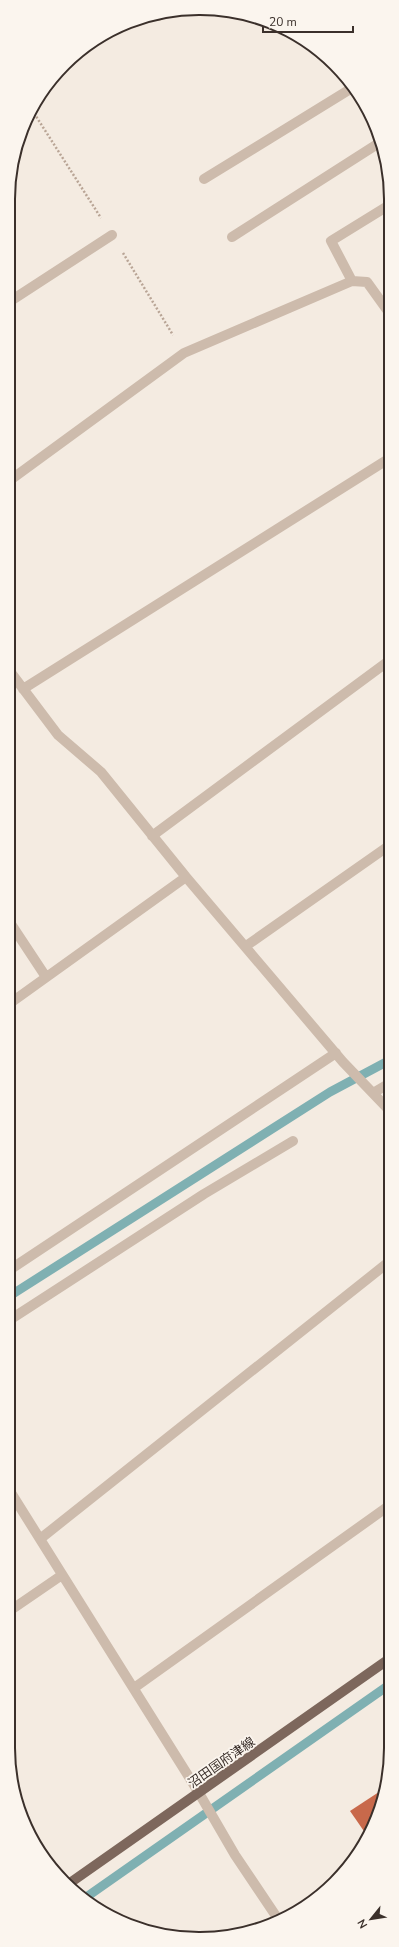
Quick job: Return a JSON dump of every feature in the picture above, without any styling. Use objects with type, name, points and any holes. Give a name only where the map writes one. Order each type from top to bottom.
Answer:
[{"type":"main road","name":"沼田国府津線","points":[[73,1881],[384,1663]]},
{"type":"street","points":[[204,179],[348,90]]},
{"type":"street","points":[[232,237],[376,145]]},
{"type":"street","points":[[352,281],[331,241],[384,208]]},
{"type":"street","points":[[15,299],[112,235]]},
{"type":"street","points":[[15,477],[184,353],[352,281],[367,282],[384,306]]},
{"type":"street","points":[[23,689],[384,462]]},
{"type":"street","points":[[152,836],[384,664]]},
{"type":"street","points":[[15,680],[58,735],[101,772],[186,877],[343,1062],[384,1105]]},
{"type":"street","points":[[246,946],[384,849]]},
{"type":"street","points":[[15,1000],[186,877]]},
{"type":"street","points":[[15,930],[46,977]]},
{"type":"street","points":[[15,1267],[336,1053]]},
{"type":"street","points":[[370,1090],[384,1085]]},
{"type":"street","points":[[15,1316],[204,1194],[293,1142]]},
{"type":"street","points":[[40,1539],[384,1266]]},
{"type":"street","points":[[15,1502],[134,1688],[199,1793],[235,1855],[276,1915]]},
{"type":"street","points":[[134,1688],[384,1509]]},
{"type":"street","points":[[15,1607],[62,1575]]},
{"type":"building","points":[[378,1792],[364,1831],[350,1811]]},
{"type":"waterway","points":[[15,1293],[330,1092],[384,1063]]},
{"type":"waterway","points":[[89,1895],[384,1689]]}]
